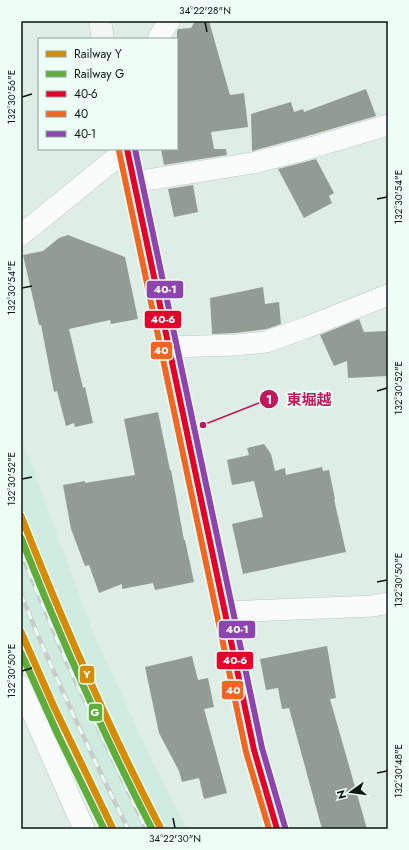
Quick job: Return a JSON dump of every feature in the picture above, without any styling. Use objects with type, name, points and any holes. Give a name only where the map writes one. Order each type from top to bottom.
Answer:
[{"type":"main road","points":[[100,21],[104,38]]},
{"type":"main road","points":[[127,150],[254,750],[277,829]]},
{"type":"street","points":[[159,38],[169,21]]},
{"type":"street","points":[[134,182],[252,163],[307,150],[388,125]]},
{"type":"street","points":[[21,235],[126,150]]},
{"type":"street","points":[[169,347],[236,345],[266,342],[388,295]]},
{"type":"street","points":[[225,612],[372,606],[388,604]]},
{"type":"street","points":[[21,686],[84,829]]},
{"type":"shaded area","points":[[21,436],[94,635],[155,767],[187,829],[101,829],[24,667],[21,658]]},
{"type":"building","points":[[195,21],[209,21],[230,95],[244,93],[248,127],[211,132],[214,149],[226,149],[227,155],[164,165],[161,150],[178,150],[177,31],[178,29],[191,28]]},
{"type":"building","points":[[366,89],[376,116],[252,151],[251,114],[291,102],[294,112],[303,109],[304,112]]},
{"type":"building","points":[[316,159],[334,193],[329,196],[332,203],[304,218],[278,169]]},
{"type":"building","points":[[193,185],[198,212],[174,217],[168,189]]},
{"type":"building","points":[[68,235],[125,257],[138,319],[111,324],[110,320],[69,329],[93,423],[75,427],[74,423],[66,426],[57,391],[54,392],[41,325],[39,325],[23,255],[43,251],[59,238]]},
{"type":"building","points":[[263,287],[265,304],[279,302],[281,324],[267,329],[212,334],[210,298]]},
{"type":"building","points":[[359,319],[364,332],[388,331],[388,376],[348,378],[347,361],[334,366],[320,335]]},
{"type":"building","points":[[158,412],[194,582],[155,590],[153,583],[122,589],[122,584],[99,593],[89,565],[85,566],[71,529],[63,485],[135,475],[124,419]]},
{"type":"building","points":[[264,444],[271,454],[275,471],[285,468],[286,475],[322,467],[323,471],[329,470],[346,552],[243,574],[232,524],[263,517],[254,481],[232,485],[227,460],[249,455],[247,448]]},
{"type":"building","points":[[327,646],[336,698],[330,699],[367,829],[322,829],[289,708],[282,709],[278,688],[266,690],[260,659]]},
{"type":"building","points":[[192,656],[198,680],[208,678],[214,707],[204,709],[227,793],[204,799],[199,778],[182,782],[179,771],[159,733],[145,667]]},
{"type":"railway","points":[[21,553],[65,659],[146,829]]},
{"type":"railway","points":[[21,594],[72,713],[128,829]]},
{"type":"rail line","name":"Y","points":[[21,516],[53,596],[104,713],[161,829]]},
{"type":"rail line","name":"G","points":[[21,538],[83,685],[116,757],[152,829]]},
{"type":"rail line","name":"Y","points":[[21,632],[54,707],[113,829]]},
{"type":"rail line","name":"G","points":[[21,653],[58,735],[104,829]]},
{"type":"transit line","name":"40-6","points":[[127,150],[254,750],[277,829]]},
{"type":"transit line","name":"40-1","points":[[135,150],[262,748],[285,827]]},
{"type":"transit line","name":"40","points":[[119,151],[246,752],[269,829]]},
{"type":"place","name":"東堀越","points":[[203,425]]}]
